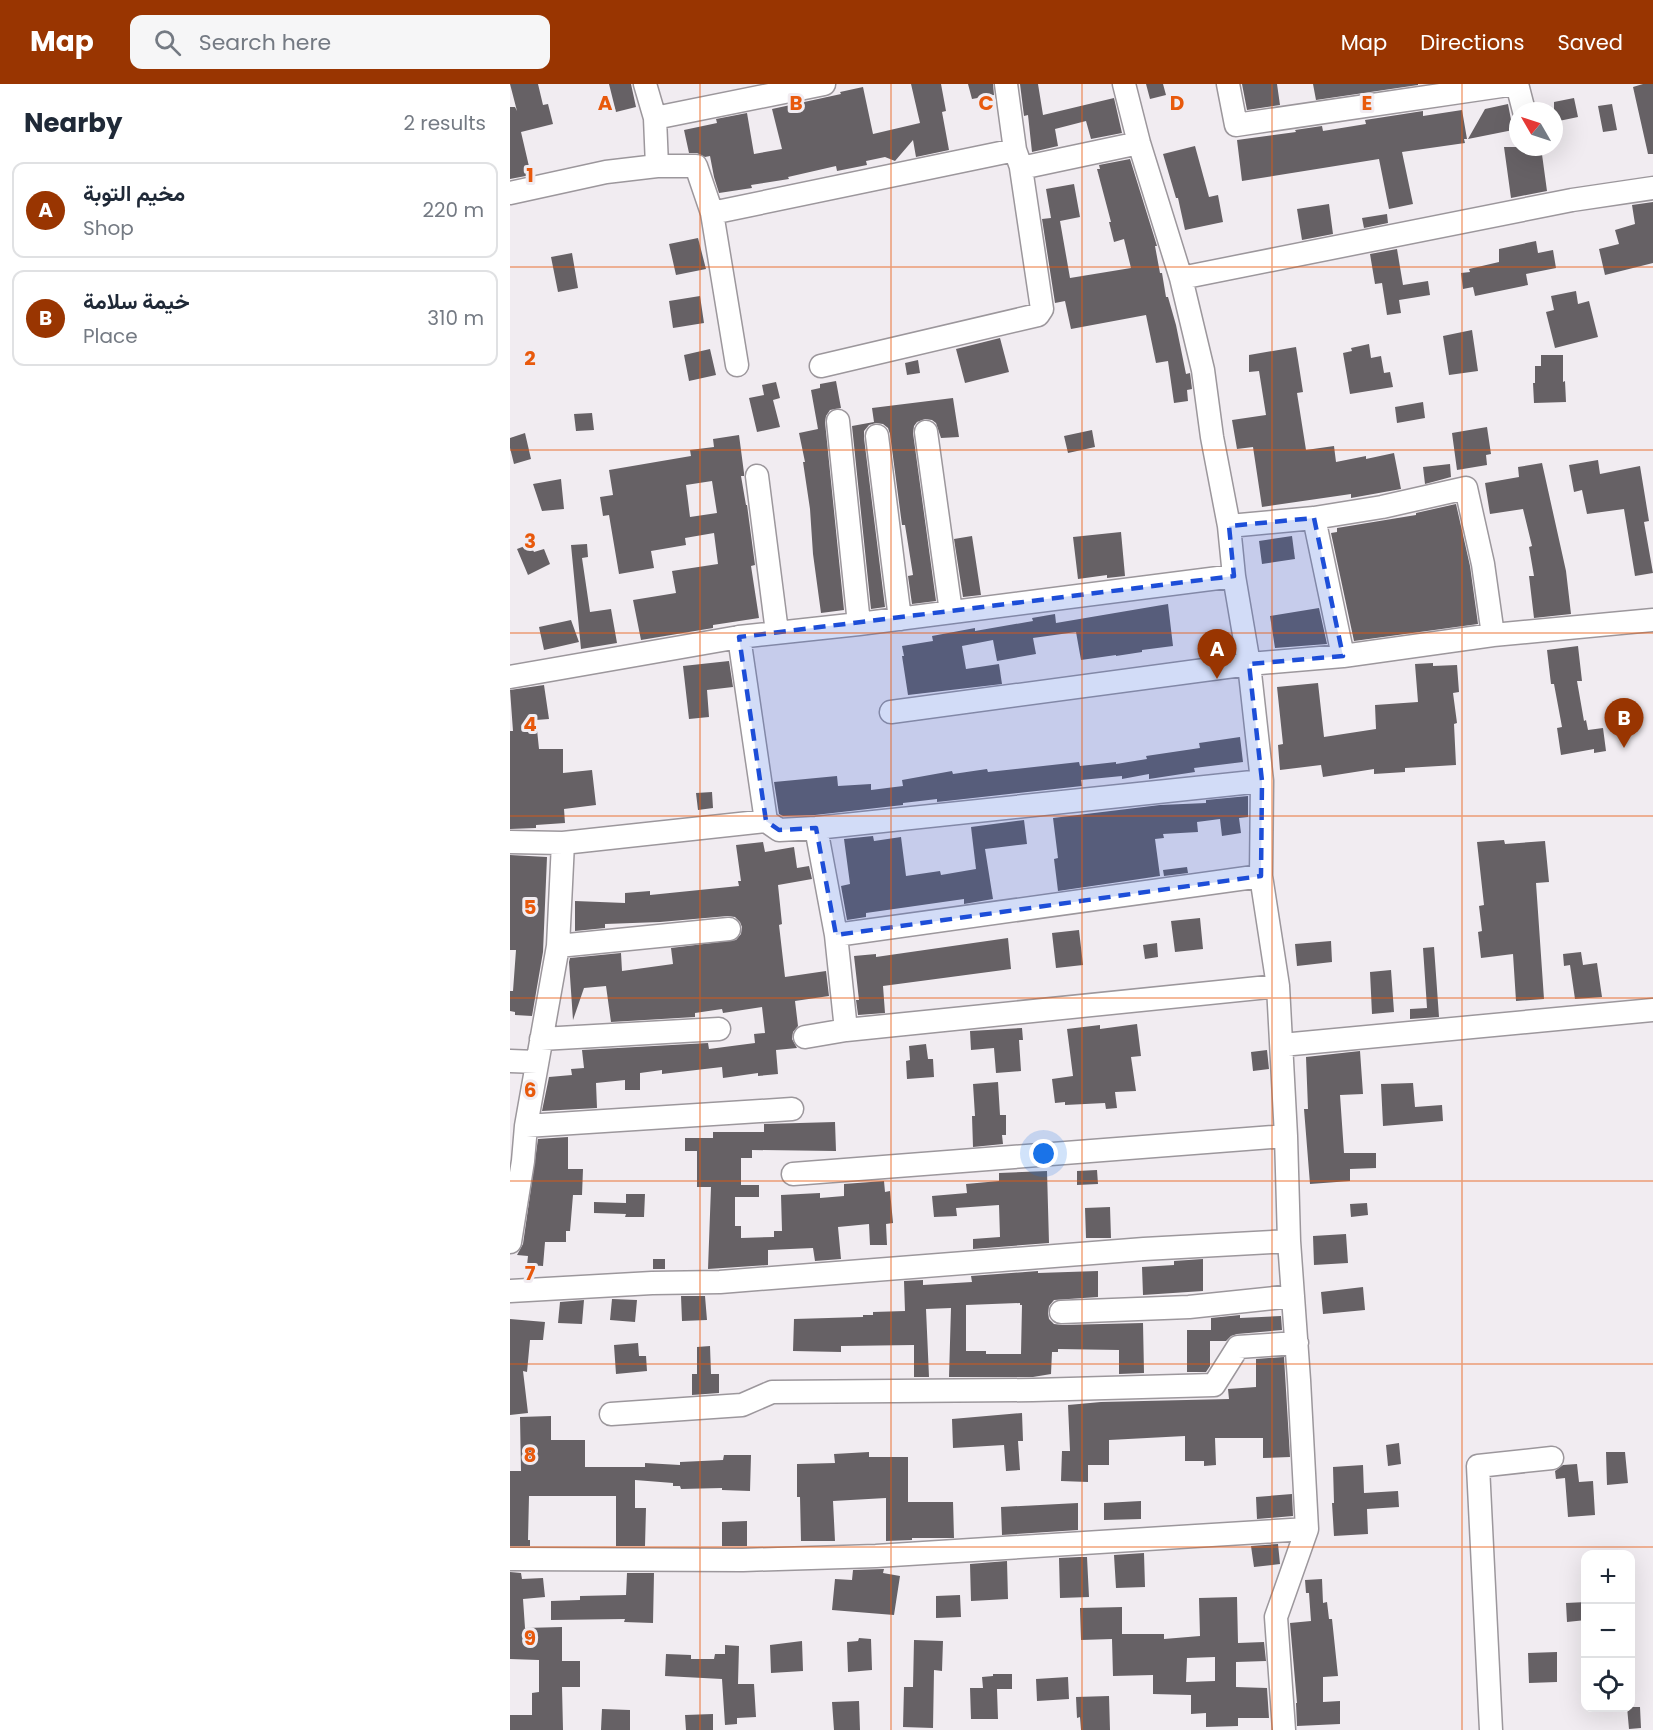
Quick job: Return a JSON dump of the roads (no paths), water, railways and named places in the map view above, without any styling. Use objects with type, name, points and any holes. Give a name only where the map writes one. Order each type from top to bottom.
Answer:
[{"type":"street","points":[[645,84],[655,118],[657,166]]},
{"type":"street","points":[[655,118],[824,84]]},
{"type":"street","points":[[821,366],[1038,315],[1042,309],[1006,84]]},
{"type":"street","points":[[1124,84],[1139,143],[1181,278],[1203,370],[1249,664],[1262,781],[1261,876],[1278,986],[1289,1241],[1307,1529],[1276,1617],[1284,1730]]},
{"type":"street","points":[[1228,84],[1236,125],[1516,84],[1521,102]]},
{"type":"street","points":[[712,213],[1018,159],[1139,143]]},
{"type":"street","points":[[510,193],[606,172],[657,166],[696,166],[712,213],[737,365]]},
{"type":"street","points":[[1181,278],[1572,200],[1653,188]]},
{"type":"street","points":[[838,421],[858,624]]},
{"type":"street","points":[[926,432],[951,612]]},
{"type":"street","points":[[877,436],[900,619]]},
{"type":"street","points":[[757,476],[777,632]]},
{"type":"street","points":[[1229,526],[1314,518],[1382,507],[1466,488],[1483,564],[1493,635]]},
{"type":"street","points":[[1314,518],[1343,656]]},
{"type":"street","points":[[510,677],[739,637],[900,619],[1234,576]]},
{"type":"street","points":[[891,711],[1249,664],[1343,656],[1493,635],[1653,620]]},
{"type":"street","points":[[739,637],[766,821]]},
{"type":"street","points":[[510,842],[563,843],[766,821],[779,830],[816,828],[1262,781]]},
{"type":"street","points":[[816,828],[836,935],[846,1030]]},
{"type":"street","points":[[510,1242],[521,1133],[537,1062],[558,946],[563,843]]},
{"type":"street","points":[[836,935],[1261,876]]},
{"type":"street","points":[[558,946],[729,929]]},
{"type":"street","points":[[806,1037],[846,1030],[1278,986]]},
{"type":"street","points":[[1282,1045],[1653,1010]]},
{"type":"street","points":[[541,1039],[718,1029]]},
{"type":"street","points":[[510,1061],[537,1062]]},
{"type":"street","points":[[521,1133],[792,1109]]},
{"type":"street","points":[[793,1174],[1286,1136]]},
{"type":"street","points":[[510,1291],[652,1283],[720,1282],[1133,1250],[1289,1241]]},
{"type":"street","points":[[1061,1312],[1189,1307],[1293,1296]]},
{"type":"street","points":[[611,1414],[742,1405],[772,1392],[1034,1390],[1214,1385],[1238,1347],[1297,1343]]},
{"type":"street","points":[[1491,1730],[1478,1466],[1552,1458]]},
{"type":"street","points":[[510,1559],[731,1560],[876,1556],[1307,1529]]},
{"type":"place","name":"مخيم التوبة","points":[[1217,679]]},
{"type":"place","name":"خيمة سلامة","points":[[1624,748]]}]
